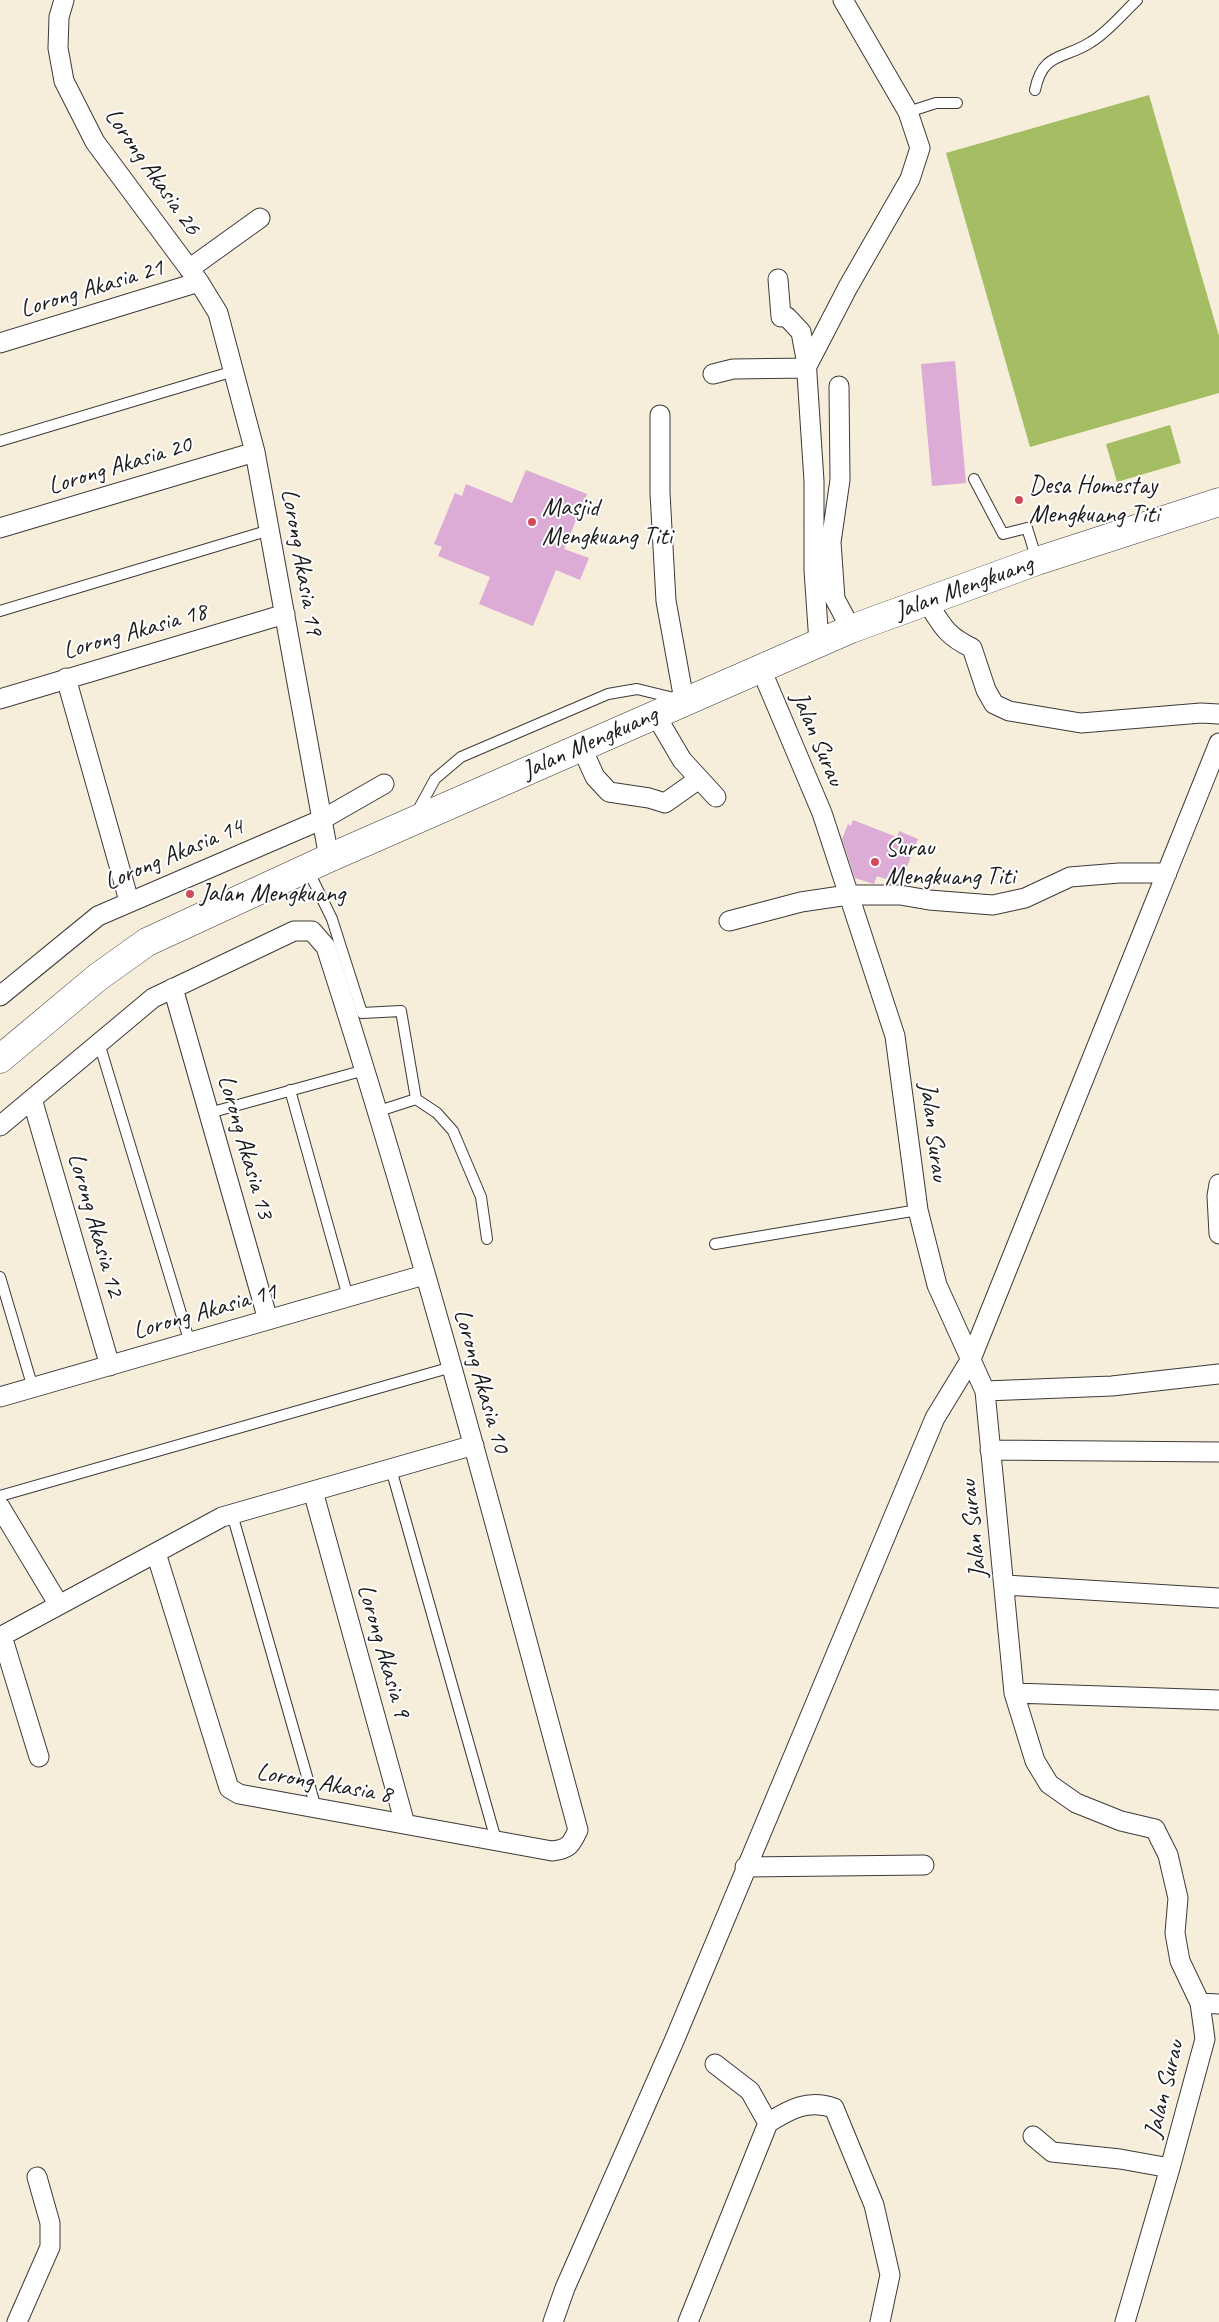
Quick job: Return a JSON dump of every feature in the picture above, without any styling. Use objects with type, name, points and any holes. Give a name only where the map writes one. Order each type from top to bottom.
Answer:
[{"type":"main road","name":"Jalan Mengkuang","points":[[0,1059],[98,977],[147,942],[413,820],[684,700],[761,669],[818,632],[847,621],[926,600],[1037,561],[1219,502]]},
{"type":"street","name":"Lorong Akasia 26","points":[[64,0],[59,18],[58,48],[64,81],[95,142],[194,276]]},
{"type":"street","points":[[806,368],[848,287],[910,179],[920,148],[908,112],[843,0]]},
{"type":"street","name":"Lorong Akasia 21","points":[[0,343],[194,276],[260,218]]},
{"type":"street","name":"Lorong Akasia 19","points":[[194,276],[218,313],[255,452],[322,819],[318,864]]},
{"type":"street","points":[[778,279],[781,317],[788,317],[801,332],[806,368],[814,481],[818,632]]},
{"type":"street","points":[[713,374],[733,369],[806,368]]},
{"type":"street","points":[[839,386],[840,480],[831,542],[834,599],[847,621]]},
{"type":"street","points":[[660,415],[660,493],[666,602],[684,700]]},
{"type":"street","name":"Lorong Akasia 20","points":[[0,528],[255,452]]},
{"type":"street","points":[[814,481],[840,480]]},
{"type":"street","points":[[926,600],[946,633],[954,640],[972,648],[986,690],[994,704],[1010,711],[1081,723],[1201,713],[1219,714]]},
{"type":"street","name":"Lorong Akasia 18","points":[[0,699],[285,614]]},
{"type":"street","name":"Jalan Surau","points":[[761,669],[822,813],[895,1036],[918,1210],[936,1285],[985,1390],[1014,1693],[1035,1761],[1049,1784],[1076,1803],[1121,1820],[1155,1829],[1168,1855],[1178,1898],[1175,1934],[1180,1961],[1210,2004],[1205,2039],[1125,2322]]},
{"type":"street","points":[[66,678],[129,901]]},
{"type":"street","points":[[655,714],[682,760],[716,797]]},
{"type":"street","points":[[553,2322],[564,2288],[674,2041],[745,1867],[935,1418],[971,1359],[1219,743]]},
{"type":"street","points":[[581,746],[595,777],[609,792],[649,798],[665,803],[699,779]]},
{"type":"street","name":"Lorong Akasia 14","points":[[0,996],[98,916],[322,819],[384,784]]},
{"type":"street","points":[[729,921],[801,902],[848,895],[900,895],[929,900],[993,904],[1025,898],[1070,877],[1119,873],[1167,873]]},
{"type":"street","name":"Lorong Akasia 10","points":[[174,988],[294,931],[312,931],[326,947],[379,1112],[424,1275],[452,1367],[578,1830],[572,1843],[565,1849]]},
{"type":"street","points":[[0,1126],[153,998],[174,988]]},
{"type":"street","name":"Lorong Akasia 13","points":[[174,988],[268,1320]]},
{"type":"street","name":"Lorong Akasia 12","points":[[32,1099],[110,1366]]},
{"type":"street","points":[[1219,1184],[1216,1196],[1219,1234]]},
{"type":"street","name":"Lorong Akasia 11","points":[[0,1397],[424,1275]]},
{"type":"street","points":[[985,1390],[1112,1386],[1219,1374]]},
{"type":"street","points":[[39,1757],[1,1637],[222,1517],[474,1445]]},
{"type":"street","points":[[990,1450],[1219,1452]]},
{"type":"street","name":"Lorong Akasia 9","points":[[312,1491],[405,1824]]},
{"type":"street","points":[[0,1507],[59,1605]]},
{"type":"street","name":"Lorong Akasia 8","points":[[156,1553],[229,1788],[239,1794],[552,1851],[565,1849]]},
{"type":"street","points":[[1005,1585],[1219,1598]]},
{"type":"street","points":[[1014,1693],[1219,1700]]},
{"type":"street","points":[[745,1867],[924,1865]]},
{"type":"street","points":[[715,2064],[750,2091],[768,2123]]},
{"type":"street","points":[[688,2322],[768,2123],[789,2109],[820,2103],[834,2108],[874,2205],[890,2275],[880,2322]]},
{"type":"street","points":[[1034,2136],[1052,2152],[1120,2159],[1170,2168]]},
{"type":"street","points":[[17,2322],[50,2247],[50,2224],[37,2177]]},
{"type":"lane","points":[[1035,90],[1038,76],[1049,61],[1091,42],[1137,0]]},
{"type":"lane","points":[[908,112],[936,103],[957,103]]},
{"type":"lane","points":[[0,441],[234,371]]},
{"type":"lane","points":[[974,479],[1003,534],[1027,528],[1037,561]]},
{"type":"lane","points":[[0,611],[270,530]]},
{"type":"lane","points":[[413,820],[435,780],[461,757],[608,694],[637,689],[684,700]]},
{"type":"lane","points":[[318,864],[332,920],[362,1013],[401,1011],[416,1099],[437,1113],[453,1131],[481,1197],[487,1239]]},
{"type":"lane","points":[[99,1043],[190,1343]]},
{"type":"lane","points":[[209,1113],[365,1070]]},
{"type":"lane","points":[[290,1090],[348,1297]]},
{"type":"lane","points":[[379,1112],[416,1099]]},
{"type":"lane","points":[[715,1244],[918,1210]]},
{"type":"lane","points":[[0,1277],[33,1388]]},
{"type":"lane","points":[[0,1507],[452,1367]]},
{"type":"lane","points":[[391,1469],[496,1840]]},
{"type":"lane","points":[[232,1514],[316,1808]]},
{"type":"green space","points":[[1149,95],[1219,336],[1219,393],[1030,447],[946,153]]},
{"type":"green space","points":[[1170,425],[1181,463],[1117,482],[1106,444]]},
{"type":"building","points":[[955,361],[966,483],[932,486],[921,364]]},
{"type":"building","points":[[526,470],[587,494],[564,549],[589,558],[580,580],[556,570],[533,626],[479,604],[490,577],[438,556],[442,547],[434,544],[455,493],[462,496],[466,484],[512,503]]},
{"type":"building","name":"Surau Mengkuang Titi","points":[[853,820],[897,837],[899,831],[918,839],[900,884],[877,876],[874,884],[855,878],[842,839],[848,824],[851,826]]},
{"type":"place","name":"Desa Homestay Mengkuang Titi","points":[[1019,500]]},
{"type":"place","name":"Masjid Mengkuang Titi","points":[[532,522]]},
{"type":"place","name":"Surau Mengkuang Titi","points":[[875,862]]},
{"type":"place","name":"Jalan Mengkuang","points":[[190,894]]}]
